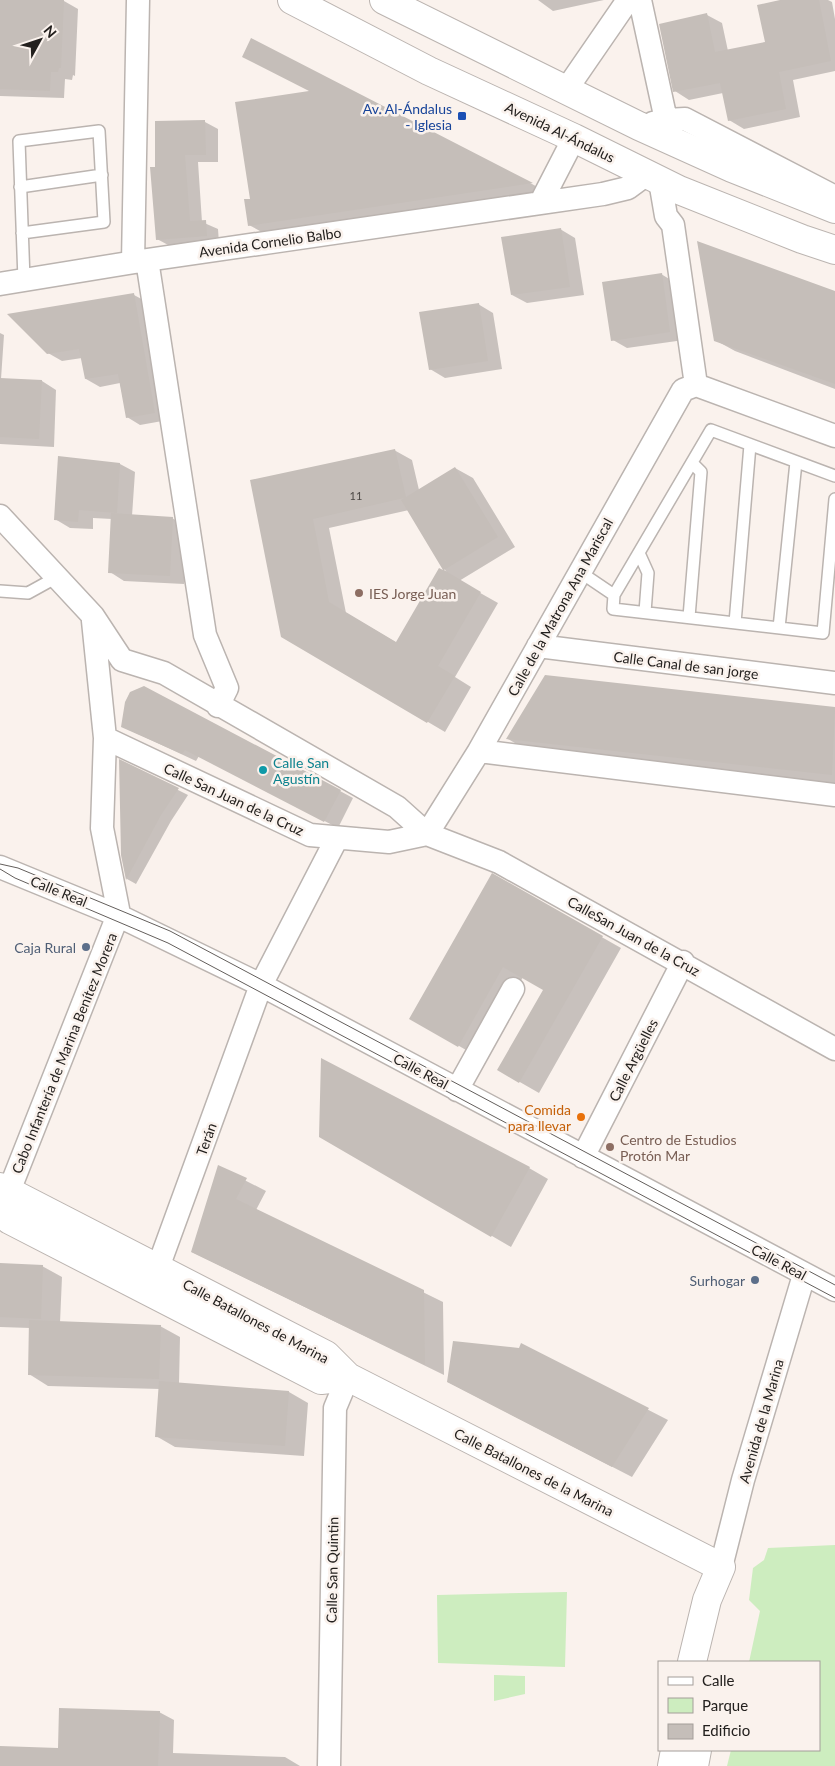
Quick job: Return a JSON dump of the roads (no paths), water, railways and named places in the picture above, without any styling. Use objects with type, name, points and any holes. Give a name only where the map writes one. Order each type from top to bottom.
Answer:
[{"type":"street","points":[[138,0],[140,261],[205,635],[227,688],[218,706]]},
{"type":"street","name":"Avenida Al-Ándalus","points":[[292,0],[429,71],[574,138],[654,178],[700,199],[835,250]]},
{"type":"street","points":[[384,0],[639,126],[732,168],[835,209]]},
{"type":"street","points":[[566,90],[628,0]]},
{"type":"street","points":[[640,0],[666,120]]},
{"type":"street","points":[[639,126],[666,120],[685,119],[835,197]]},
{"type":"street","points":[[541,202],[574,138]]},
{"type":"street","points":[[654,178],[666,216],[673,225],[696,385],[835,436]]},
{"type":"street","name":"Avenida Cornelio Balbo","points":[[0,284],[140,261],[603,194],[628,188],[654,178]]},
{"type":"street","points":[[673,225],[688,203],[700,199]]},
{"type":"street","name":"Calle de la Matrona Ana Mariscal","points":[[427,834],[480,751],[683,390],[696,385]]},
{"type":"street","points":[[0,516],[93,616],[122,660],[164,673],[218,706],[397,807],[427,834]]},
{"type":"street","points":[[93,616],[105,738],[102,828],[118,909],[117,915]]},
{"type":"street","name":"Calle Canal de san jorge","points":[[538,646],[835,683]]},
{"type":"street","name":"Calle San Juan de la Cruz","points":[[105,738],[310,835],[389,842],[427,834]]},
{"type":"street","points":[[480,751],[835,795]]},
{"type":"street","name":"CalleSan Juan de la Cruz","points":[[427,834],[499,862],[683,962],[835,1049]]},
{"type":"street","name":"Terán","points":[[154,1280],[260,985],[337,838]]},
{"type":"street","name":"Calle Real","points":[[0,867],[117,915],[260,985],[835,1290]]},
{"type":"street","name":"Cabo Infantería de Marina Benítez Morera","points":[[5,1202],[117,915]]},
{"type":"street","name":"Calle Argüelles","points":[[583,1157],[683,962]]},
{"type":"street","points":[[457,1090],[513,989]]},
{"type":"street","name":"Calle Batallones de Marina","points":[[5,1202],[154,1280],[321,1380],[348,1377]]},
{"type":"street","name":"Avenida de la Marina","points":[[692,1661],[706,1600],[721,1567],[743,1480],[804,1275]]},
{"type":"street","name":"Calle Batallones de la Marina","points":[[348,1377],[721,1567]]},
{"type":"street","name":"Calle San Quintin","points":[[329,1766],[335,1408],[348,1377]]},
{"type":"street","name":"Avenida de la Marina","points":[[712,1661],[721,1603],[721,1567]]},
{"type":"street","points":[[672,1766],[675,1751]]},
{"type":"street","points":[[694,1766],[697,1751]]},
{"type":"lane","points":[[22,233],[104,222],[99,131],[19,141],[20,187],[24,280]]},
{"type":"lane","points":[[20,187],[102,175]]},
{"type":"lane","points":[[835,476],[711,430],[614,596],[613,609],[823,633],[835,499]]},
{"type":"lane","points":[[735,623],[750,444]]},
{"type":"lane","points":[[779,628],[796,462]]},
{"type":"lane","points":[[688,618],[701,472],[692,463]]},
{"type":"lane","points":[[639,553],[648,573],[645,612]]},
{"type":"lane","points":[[580,572],[614,596]]},
{"type":"lane","points":[[0,591],[28,593],[57,577]]},
{"type":"tram line","points":[[0,864],[18,868],[170,931],[835,1285]]},
{"type":"tram line","points":[[0,869],[15,878],[168,943],[835,1298]]},
{"type":"place","name":"Av. Al-Ándalus - Iglesia","points":[[462,116]]},
{"type":"place","name":"IES Jorge Juan","points":[[359,593]]},
{"type":"place","name":"Calle San Agustín","points":[[263,770]]},
{"type":"place","name":"Caja Rural","points":[[86,947]]},
{"type":"place","name":"Comida para llevar","points":[[581,1117]]},
{"type":"place","name":"Centro de Estudios Protón Mar","points":[[610,1147]]},
{"type":"place","name":"Surhogar","points":[[755,1280]]}]
